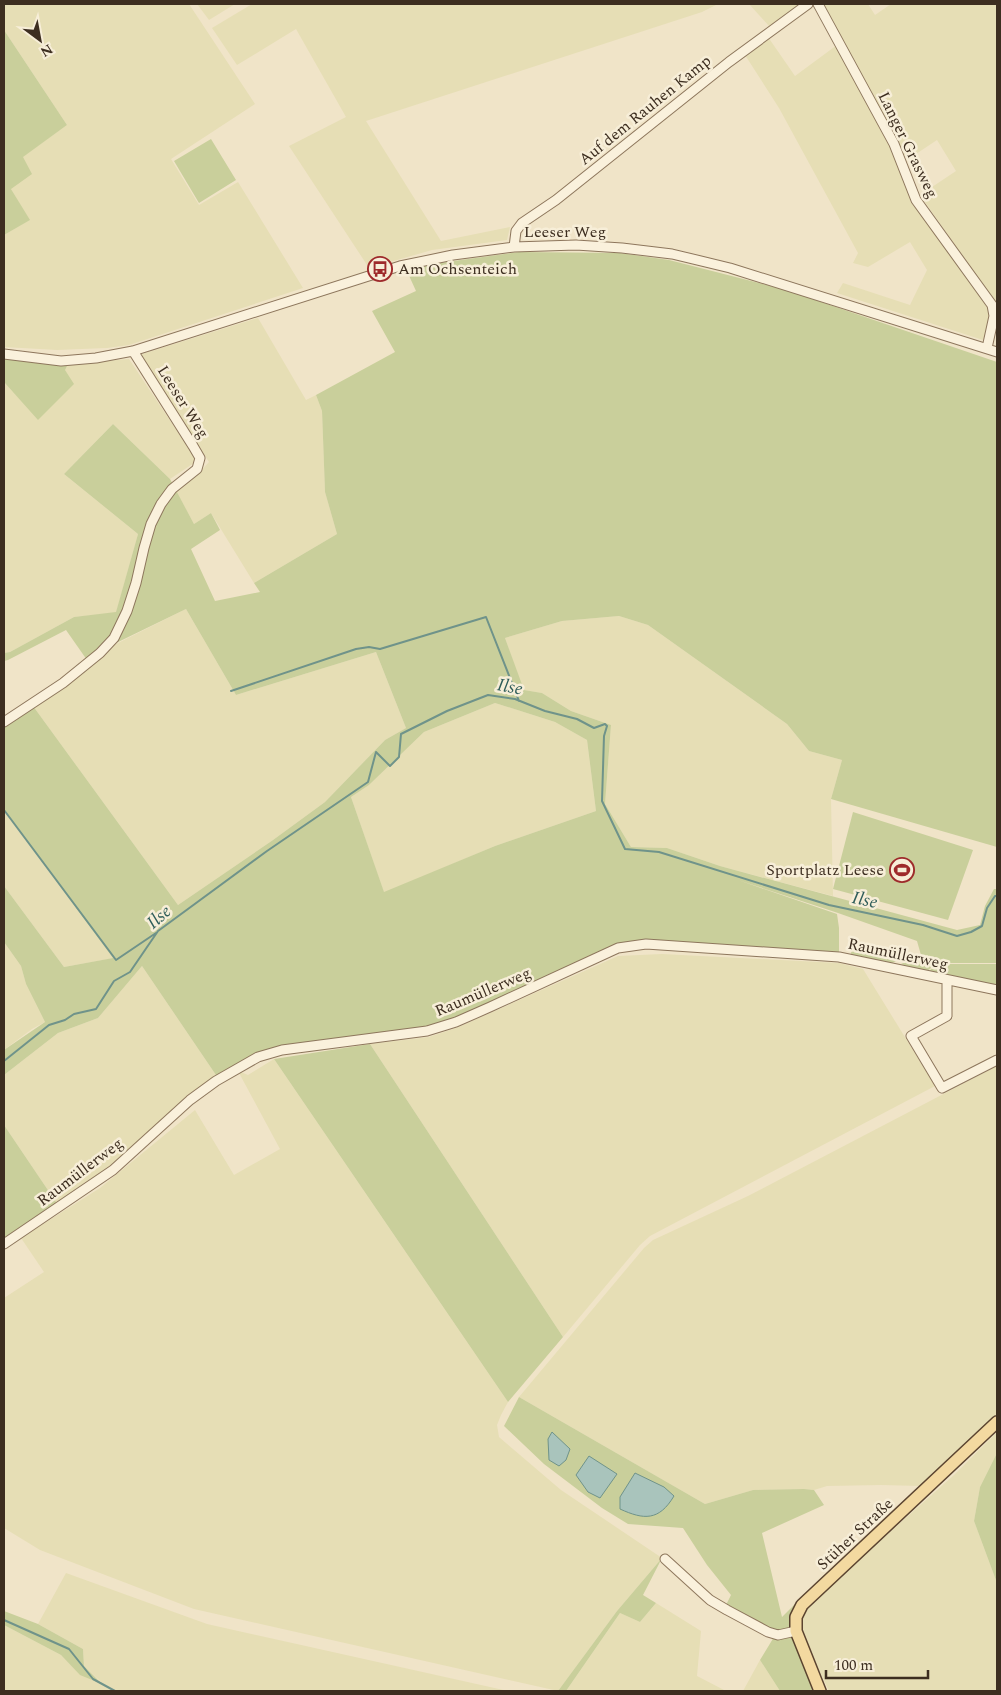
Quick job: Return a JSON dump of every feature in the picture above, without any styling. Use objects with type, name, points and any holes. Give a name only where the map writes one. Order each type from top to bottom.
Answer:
[{"type":"main road","name":"Stüher Straße","points":[[796,1630],[796,1617],[802,1605],[997,1422]]},
{"type":"main road","points":[[796,1630],[820,1691]]},
{"type":"street","name":"Auf dem Rauhen Kamp","points":[[514,247],[516,230],[522,223],[556,200],[729,62],[808,4]]},
{"type":"street","name":"Langer Grasweg","points":[[818,4],[894,144],[916,200],[992,305],[994,316],[986,348]]},
{"type":"street","name":"Leeser Weg","points":[[4,354],[61,361],[96,358],[133,351],[400,266],[453,255],[514,247],[576,245],[672,254],[730,268],[997,352]]},
{"type":"street","name":"Leeser Weg","points":[[4,722],[63,683],[100,653],[114,638],[127,611],[144,548],[161,504],[172,489],[197,469],[200,458],[133,351]]},
{"type":"street","name":"Raumüllerweg","points":[[4,1244],[113,1170],[190,1100],[216,1081],[258,1057],[282,1050],[434,1029],[490,1008],[618,948],[646,944],[839,957],[997,990]]},
{"type":"street","points":[[947,980],[947,1016],[911,1036],[942,1088],[997,1060]]},
{"type":"street","points":[[665,1558],[710,1600],[727,1610],[768,1632],[778,1635],[796,1630]]},
{"type":"shaded area","points":[[4,4],[189,4],[255,104],[171,159],[199,205],[238,182],[303,288],[129,345],[57,350],[4,347],[4,235],[29,220],[11,189],[22,157],[67,125],[4,30]]},
{"type":"shaded area","points":[[197,4],[235,4],[209,20]]},
{"type":"shaded area","points":[[252,4],[718,4],[702,12],[366,121],[441,241],[510,227],[507,240],[432,250],[369,268],[289,146],[346,117],[296,29],[237,65],[212,28]]},
{"type":"shaded area","points":[[749,4],[801,4],[769,26]]},
{"type":"shaded area","points":[[820,4],[868,4],[875,15],[891,4],[997,4],[997,305],[920,195],[956,171],[937,140],[907,160]]},
{"type":"shaded area","points":[[768,37],[795,76],[837,45],[892,148],[914,201],[989,306],[991,316],[983,340],[837,293],[843,283],[910,305],[927,270],[910,242],[868,267],[853,263],[858,253],[779,108],[745,55]]},
{"type":"shaded area","points":[[258,318],[306,400],[316,395],[322,411],[325,492],[337,534],[254,583],[211,513],[194,524],[176,491],[199,473],[209,462],[139,355]]},
{"type":"shaded area","points":[[129,359],[197,461],[170,479],[113,424],[64,474],[138,534],[116,613],[74,617],[10,652],[4,653],[4,382],[38,419],[68,364]]},
{"type":"shaded area","points":[[186,609],[236,695],[376,652],[406,728],[385,740],[325,802],[178,905],[33,706],[104,650]]},
{"type":"shaded area","points":[[619,616],[648,625],[787,724],[809,751],[842,760],[831,799],[833,896],[720,866],[667,848],[631,847],[605,804],[611,725],[571,711],[542,693],[523,690],[505,638],[562,621]]},
{"type":"shaded area","points":[[495,703],[555,722],[587,740],[596,811],[495,846],[384,893],[351,797],[369,785],[424,732]]},
{"type":"shaded area","points":[[4,810],[114,958],[64,967],[4,886]]},
{"type":"shaded area","points":[[4,942],[21,966],[26,984],[45,1022],[32,1029],[4,1050]]},
{"type":"shaded area","points":[[662,954],[839,963],[863,969],[935,1086],[650,1236],[640,1245],[563,1337],[370,1044],[429,1037],[459,1027],[618,956]]},
{"type":"shaded area","points":[[142,966],[218,1078],[111,1167],[58,1205],[4,1125],[4,1075],[58,1033],[98,1018]]},
{"type":"shaded area","points":[[274,1059],[508,1402],[497,1425],[499,1437],[561,1490],[662,1558],[617,1611],[558,1691],[194,1609],[40,1550],[4,1528],[4,1298],[44,1272],[21,1238],[100,1188],[195,1110],[234,1175],[280,1149],[238,1071],[248,1075]]},
{"type":"shaded area","points":[[997,1066],[997,1414],[921,1486],[827,1486],[814,1490],[753,1490],[705,1504],[519,1397],[644,1248],[653,1240],[748,1196]]},
{"type":"shaded area","points":[[997,1432],[997,1453],[980,1487],[974,1521],[997,1583],[997,1691],[829,1691],[808,1647],[801,1623],[807,1606],[954,1475]]},
{"type":"shaded area","points":[[66,1573],[207,1624],[508,1691],[4,1691],[4,1625],[61,1655],[80,1674],[101,1682],[84,1666],[83,1649],[38,1624]]},
{"type":"shaded area","points":[[656,1603],[701,1631],[697,1676],[726,1691],[566,1691],[620,1613],[640,1622]]},
{"type":"shaded area","points":[[760,1660],[780,1691],[743,1691]]},
{"type":"green space","points":[[4,30],[67,125],[23,157],[32,174],[11,189],[30,220],[4,235]]},
{"type":"green space","points":[[211,139],[236,180],[199,203],[174,161]]},
{"type":"green space","points":[[519,252],[620,253],[669,260],[786,290],[997,362],[997,847],[831,799],[842,760],[809,751],[787,724],[648,625],[619,616],[562,621],[505,638],[524,690],[542,693],[571,711],[611,725],[605,804],[631,847],[667,848],[720,866],[957,930],[980,925],[985,906],[994,889],[997,889],[997,963],[937,963],[926,972],[901,964],[921,955],[917,941],[738,880],[837,914],[839,954],[646,941],[435,1026],[281,1047],[218,1078],[142,966],[98,1018],[58,1033],[4,1075],[4,1050],[45,1022],[26,984],[21,966],[4,942],[4,886],[64,967],[113,958],[4,810],[4,726],[33,706],[178,905],[325,802],[385,740],[406,728],[376,652],[236,695],[186,609],[116,643],[87,660],[66,630],[4,661],[4,653],[10,652],[74,617],[116,612],[138,534],[64,474],[113,424],[170,479],[194,524],[211,513],[220,530],[191,549],[215,601],[260,592],[254,583],[337,534],[325,492],[322,411],[316,395],[395,352],[372,311],[416,291],[406,269]],"holes":[[[495,703],[555,722],[587,740],[596,811],[495,846],[384,892],[351,797],[369,785],[424,732]]]},
{"type":"green space","points":[[4,359],[68,364],[65,370],[74,384],[38,420],[4,382]]},
{"type":"green space","name":"Sportplatz Leese","points":[[853,812],[973,850],[948,920],[833,889]]},
{"type":"green space","points":[[853,947],[890,955],[891,952],[899,956],[892,963],[850,956]]},
{"type":"green space","points":[[937,964],[997,964],[997,986],[944,976],[929,971]]},
{"type":"green space","points":[[370,1044],[563,1337],[508,1402],[274,1059]]},
{"type":"green space","points":[[4,1125],[58,1205],[4,1241]]},
{"type":"green space","points":[[519,1397],[705,1504],[753,1490],[814,1490],[824,1505],[762,1533],[782,1617],[795,1604],[791,1625],[803,1664],[815,1691],[780,1691],[760,1660],[774,1637],[725,1607],[731,1595],[707,1565],[683,1528],[628,1524],[602,1508],[544,1464],[504,1426]]},
{"type":"green space","points":[[997,1453],[997,1583],[974,1521],[980,1487]]},
{"type":"green space","points":[[662,1558],[643,1595],[656,1603],[640,1622],[620,1613],[566,1691],[558,1691],[617,1611]]},
{"type":"green space","points":[[4,1611],[38,1624],[83,1649],[84,1666],[102,1684],[80,1675],[61,1655],[4,1625]]},
{"type":"water","points":[[552,1432],[570,1449],[566,1460],[559,1466],[549,1460],[548,1439]]},
{"type":"water","points":[[589,1456],[617,1474],[600,1498],[588,1492],[576,1475]]},
{"type":"water","points":[[635,1473],[664,1487],[674,1496],[663,1510],[657,1514],[650,1516],[636,1515],[620,1509],[620,1497]]},
{"type":"waterway","points":[[231,691],[356,649],[369,647],[380,649],[486,617],[519,701]]},
{"type":"waterway","name":"Ilse","points":[[4,1061],[49,1025],[65,1020],[74,1014],[96,1009],[114,981],[130,972],[158,931],[267,851],[368,782],[376,752],[390,766],[399,757],[401,734],[447,711],[488,695],[515,699],[545,711],[577,719],[594,728],[605,724],[607,726],[604,736],[602,801],[625,849],[659,852],[829,905],[923,925],[957,936],[982,926],[987,908],[995,896],[997,896]]},
{"type":"waterway","points":[[4,810],[116,960],[156,933]]},
{"type":"waterway","points":[[4,1620],[69,1649],[93,1679],[115,1691]]},
{"type":"place","name":"Am Ochsenteich","points":[[380,269]]},
{"type":"place","name":"Sportplatz Leese","points":[[902,870]]}]
